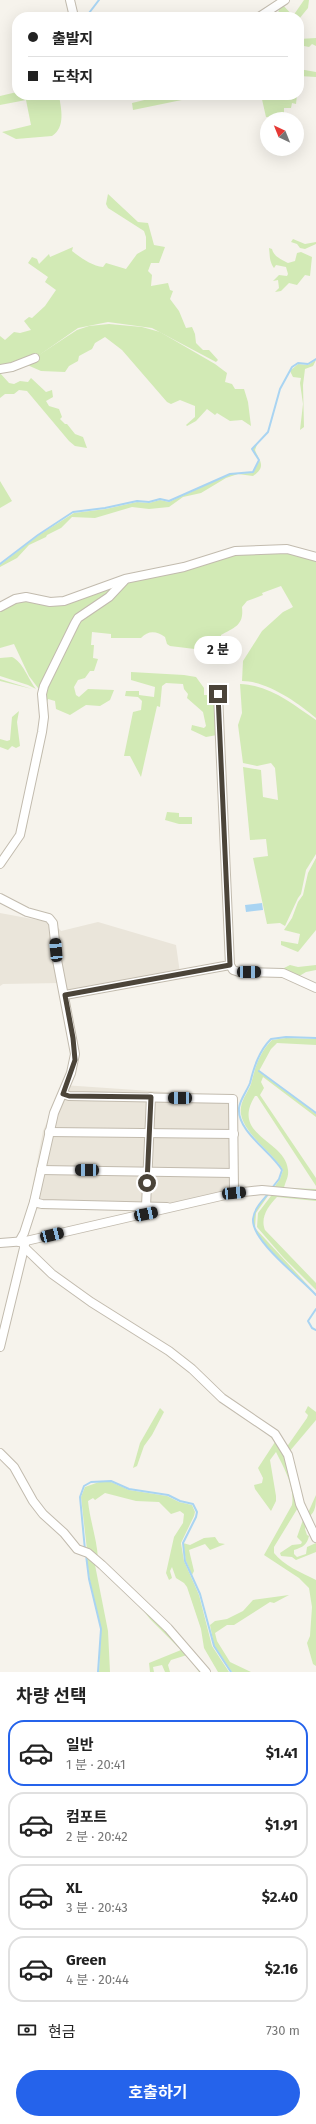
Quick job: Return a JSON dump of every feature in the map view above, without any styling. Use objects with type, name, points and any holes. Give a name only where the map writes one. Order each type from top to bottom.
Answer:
[{"type":"street","points":[[70,0],[73,12]]},
{"type":"street","points":[[266,12],[284,0]]},
{"type":"street","points":[[0,369],[18,365],[35,358]]},
{"type":"street","points":[[0,607],[14,599],[26,597],[50,602],[64,601],[125,579],[184,567],[235,551],[287,549],[316,558]]},
{"type":"street","points":[[0,864],[20,835],[42,732],[44,717],[42,694],[47,676],[78,618],[109,597],[125,579]]},
{"type":"street","points":[[218,694],[230,965],[234,970],[239,972],[283,973],[316,988]]},
{"type":"street","points":[[0,898],[26,912],[51,919],[56,960],[65,995],[73,1038],[75,1060],[63,1094],[54,1113],[49,1132],[34,1202],[24,1233],[0,1347]]},
{"type":"street","points":[[65,995],[230,965]]},
{"type":"street","points":[[63,1094],[69,1096],[232,1098],[234,1100],[234,1193]]},
{"type":"street","points":[[146,1206],[151,1097]]},
{"type":"street","points":[[49,1132],[234,1134]]},
{"type":"street","points":[[41,1170],[233,1172]]},
{"type":"street","points":[[0,1243],[23,1243],[234,1193],[262,1190],[316,1195]]},
{"type":"street","points":[[34,1202],[42,1204],[166,1207],[170,1209]]},
{"type":"street","points":[[23,1243],[52,1274],[97,1306],[169,1351],[192,1369],[222,1398],[275,1434],[288,1455],[300,1504],[316,1538]]},
{"type":"street","points":[[0,1447],[2,1454],[14,1467],[33,1501],[43,1514],[64,1533],[77,1549],[88,1553],[159,1619],[206,1672]]},
{"type":"shaded area","points":[[0,913],[54,923],[61,931],[98,922],[176,945],[180,973],[65,996],[60,983],[3,984],[0,986]]},
{"type":"shaded area","points":[[63,1085],[238,1097],[238,1193],[167,1211],[28,1209],[43,1131]]},
{"type":"green space","points":[[304,0],[309,0],[308,8],[304,13],[296,12]]},
{"type":"green space","points":[[282,4],[289,12],[278,12],[277,7]]},
{"type":"green space","points":[[316,38],[316,46],[312,44],[309,47],[304,46],[304,39]]},
{"type":"green space","points":[[304,70],[316,72],[316,77],[304,76]]},
{"type":"green space","points":[[12,93],[12,100],[26,100],[0,105],[0,96]]},
{"type":"green space","points":[[26,100],[60,100],[62,117],[61,123],[59,128],[52,136],[16,139],[2,132],[31,125]]},
{"type":"green space","points":[[144,100],[182,100],[133,110],[132,103]]},
{"type":"green space","points":[[262,100],[296,100],[296,104],[292,103],[291,108],[284,108],[284,112],[265,112]]},
{"type":"green space","points":[[108,194],[138,222],[148,223],[154,245],[165,247],[159,263],[151,263],[148,271],[152,275],[151,286],[168,283],[170,290],[173,291],[170,299],[179,311],[186,328],[192,327],[195,334],[196,343],[203,350],[209,350],[218,360],[216,362],[152,328],[108,322],[78,328],[35,358],[0,368],[0,336],[5,340],[14,332],[20,333],[31,330],[24,321],[29,317],[32,318],[45,306],[56,290],[45,282],[48,277],[28,263],[32,257],[37,259],[39,264],[49,254],[50,257],[73,247],[72,251],[95,265],[103,267],[106,263],[126,269],[137,254],[146,249],[146,237],[144,231],[108,208],[106,204]]},
{"type":"green space","points":[[293,239],[305,244],[316,242],[316,244],[305,249],[300,248],[297,244],[291,242]]},
{"type":"green space","points":[[269,248],[272,249],[278,258],[288,263],[295,261],[297,253],[301,252],[312,257],[310,276],[305,275],[297,285],[289,283],[281,291],[275,292],[279,288],[278,280],[273,281],[279,275],[287,276],[288,274],[286,267],[276,265],[274,268],[270,260]]},
{"type":"green space","points":[[109,324],[142,327],[160,332],[215,364],[227,373],[225,382],[232,384],[235,389],[244,389],[248,402],[251,426],[242,420],[230,421],[217,413],[215,415],[207,409],[196,421],[187,426],[186,425],[195,417],[195,406],[180,400],[171,404],[167,402],[122,350],[105,337],[95,343],[92,349],[79,356],[78,361],[69,366],[65,372],[41,371],[25,364],[77,330],[89,326]]},
{"type":"green space","points":[[316,360],[313,366],[305,369],[303,385],[304,427],[300,430],[303,404],[300,383],[301,378],[293,377],[290,371],[298,364],[308,365]]},
{"type":"green space","points":[[0,373],[9,383],[14,384],[20,381],[28,382],[31,378],[46,392],[52,390],[53,397],[46,401],[49,406],[59,409],[62,417],[60,419],[67,424],[75,434],[83,437],[87,448],[75,446],[69,441],[27,391],[19,390],[14,394],[5,394],[0,398]]},
{"type":"green space","points":[[258,442],[255,450],[260,459],[252,449]]},
{"type":"green space","points":[[260,460],[260,469],[253,476],[238,474],[226,478],[201,493],[183,497],[169,507],[149,509],[132,507],[95,518],[72,517],[61,528],[29,545],[17,558],[0,567],[0,565],[39,535],[74,513],[106,509],[137,502],[149,503],[160,500],[169,502],[230,474],[253,473]]},
{"type":"green space","points":[[0,481],[12,501],[0,508]]},
{"type":"green space","points":[[284,552],[316,559],[316,718],[291,699],[271,688],[252,682],[242,681],[243,661],[262,631],[283,612],[293,607],[281,586],[262,593],[263,595],[247,601],[242,607],[242,618],[238,625],[221,635],[221,638],[209,642],[203,650],[170,646],[167,644],[165,637],[153,632],[144,635],[141,638],[111,638],[111,634],[92,632],[91,645],[94,645],[93,658],[98,659],[94,671],[90,671],[85,678],[78,680],[74,687],[76,695],[79,697],[88,689],[114,690],[110,700],[100,706],[86,705],[70,715],[56,709],[55,701],[48,699],[46,704],[46,729],[42,754],[30,802],[27,827],[21,841],[33,782],[43,694],[74,626],[126,581],[224,556]]},
{"type":"green space","points":[[116,587],[80,614],[41,692],[29,676],[14,644],[0,648],[0,608],[18,600],[45,602]]},
{"type":"green space","points":[[12,657],[16,659],[22,667],[36,689],[0,676],[0,658]]},
{"type":"green space","points":[[131,672],[196,677],[204,688],[204,695],[215,695],[217,735],[206,737],[191,730],[192,725],[204,728],[206,726],[203,712],[187,698],[188,694],[184,689],[183,684],[166,683],[162,686],[160,707],[157,706],[141,777],[130,756],[124,756],[133,712],[141,710],[142,701],[138,697],[125,696],[126,691],[139,691],[139,695],[154,697],[155,687],[131,680]]},
{"type":"green space","points":[[0,679],[32,689],[0,681]]},
{"type":"green space","points":[[240,684],[261,688],[280,696],[316,720],[316,854],[306,870],[301,894],[285,926],[280,923],[267,924],[253,858],[268,856],[266,839],[250,840],[243,767],[261,770],[263,797],[278,800],[275,768],[271,763],[257,766],[243,763],[238,725],[242,713]]},
{"type":"green space","points":[[19,711],[17,722],[20,746],[16,748],[12,746],[8,750],[0,747],[0,739],[7,741],[10,740],[12,717]]},
{"type":"green space","points":[[167,812],[179,813],[179,817],[192,817],[192,824],[179,824],[165,820]]},
{"type":"green space","points":[[316,858],[316,930],[298,952],[281,945],[281,941],[298,944],[300,934],[284,930],[292,918],[298,902],[303,895],[308,873]]},
{"type":"green space","points":[[290,965],[298,967],[316,965],[316,970],[306,972],[296,978],[284,973],[284,968]]},
{"type":"green space","points":[[286,1038],[316,1039],[316,1045],[277,1043],[271,1049],[259,1071],[316,1114],[316,1117],[263,1077],[261,1082],[264,1088],[260,1095],[316,1178],[316,1186],[257,1096],[255,1096],[249,1109],[249,1120],[261,1137],[278,1151],[285,1160],[288,1173],[284,1188],[316,1189],[316,1194],[273,1189],[280,1179],[283,1170],[250,1132],[244,1124],[241,1116],[241,1107],[261,1055],[272,1040]]},
{"type":"green space","points":[[274,1192],[316,1197],[316,1201],[277,1197],[266,1212],[264,1217],[264,1226],[265,1230],[316,1283],[316,1290],[283,1257],[257,1227],[258,1213]]},
{"type":"green space","points":[[270,1193],[256,1213],[255,1228],[316,1294],[269,1249],[255,1230],[253,1218],[255,1213]]},
{"type":"green space","points":[[308,1406],[316,1412],[316,1420],[289,1452],[286,1448],[307,1418],[308,1415],[305,1412]]},
{"type":"green space","points":[[160,1408],[164,1412],[152,1435],[144,1446],[137,1466],[133,1468],[140,1443]]},
{"type":"green space","points":[[263,1428],[271,1435],[283,1453],[291,1474],[299,1506],[274,1547],[274,1553],[288,1565],[316,1580],[316,1666],[313,1664],[307,1643],[310,1636],[312,1607],[309,1588],[299,1578],[264,1555],[292,1505],[293,1498],[288,1478],[276,1452],[270,1460],[276,1496],[276,1501],[271,1511],[255,1489],[254,1485],[262,1483],[263,1478],[258,1468],[275,1442]]},
{"type":"green space","points":[[99,1482],[111,1482],[129,1490],[167,1496],[179,1502],[192,1505],[195,1512],[194,1516],[181,1543],[184,1561],[199,1595],[212,1646],[229,1672],[218,1672],[204,1648],[201,1629],[187,1587],[176,1578],[172,1567],[170,1571],[172,1578],[169,1580],[166,1573],[174,1537],[183,1523],[184,1514],[180,1511],[171,1514],[159,1502],[136,1501],[105,1493],[95,1500],[93,1498],[88,1501],[98,1559],[87,1550],[81,1497],[85,1487]]},
{"type":"green space","points":[[316,1495],[316,1504],[313,1513],[308,1517],[307,1515]]},
{"type":"green space","points":[[304,1517],[307,1524],[305,1529],[307,1535],[309,1536],[304,1545],[294,1550],[294,1554],[297,1557],[306,1554],[307,1547],[316,1543],[316,1552],[296,1560],[292,1557],[281,1556],[280,1553],[292,1545],[301,1544],[302,1542],[297,1537]]},
{"type":"green space","points":[[215,1537],[219,1543],[225,1544],[210,1550],[205,1544],[189,1550],[194,1571],[192,1575],[186,1561],[183,1543],[190,1545],[204,1538]]},
{"type":"green space","points":[[86,1554],[98,1564],[95,1565],[108,1631],[110,1672],[99,1672],[101,1629],[91,1587]]},
{"type":"green space","points":[[289,1595],[274,1603],[270,1602],[234,1625],[227,1625],[215,1633],[217,1641],[230,1662],[251,1672],[232,1672],[214,1645],[210,1625],[215,1621],[227,1619],[243,1611],[253,1600]]},
{"type":"green space","points":[[135,1600],[169,1631],[204,1672],[199,1672],[187,1655],[171,1660],[168,1665],[170,1672],[165,1672],[162,1665],[153,1667],[154,1672],[150,1672],[149,1663],[181,1650],[150,1619]]},
{"type":"water","points":[[262,903],[263,910],[246,912],[245,905]]},
{"type":"waterway","points":[[90,12],[99,0]]},
{"type":"waterway","points":[[0,564],[38,535],[73,512],[105,508],[137,501],[149,502],[160,499],[169,501],[230,474],[253,472],[259,460],[252,449],[268,432],[280,389],[292,367],[298,363],[308,364],[316,359]]},
{"type":"waterway","points":[[272,1188],[279,1179],[282,1170],[243,1125],[239,1108],[260,1054],[271,1039],[286,1037],[316,1038]]},
{"type":"waterway","points":[[259,1071],[316,1113]]},
{"type":"waterway","points":[[269,1193],[255,1212],[253,1219],[255,1228],[260,1238],[278,1259],[316,1295]]},
{"type":"waterway","points":[[316,1309],[308,1321],[312,1328],[316,1330]]},
{"type":"waterway","points":[[85,1550],[80,1497],[84,1486],[91,1482],[111,1481],[129,1489],[168,1495],[180,1501],[193,1504],[197,1512],[183,1543],[185,1561],[200,1594],[214,1646],[231,1672]]},
{"type":"waterway","points":[[86,1555],[89,1579],[101,1629],[98,1672]]},
{"type":"route","points":[[147,1183],[151,1097],[69,1096],[63,1094],[75,1060],[73,1038],[65,995],[118,984],[230,965],[218,694]]}]
